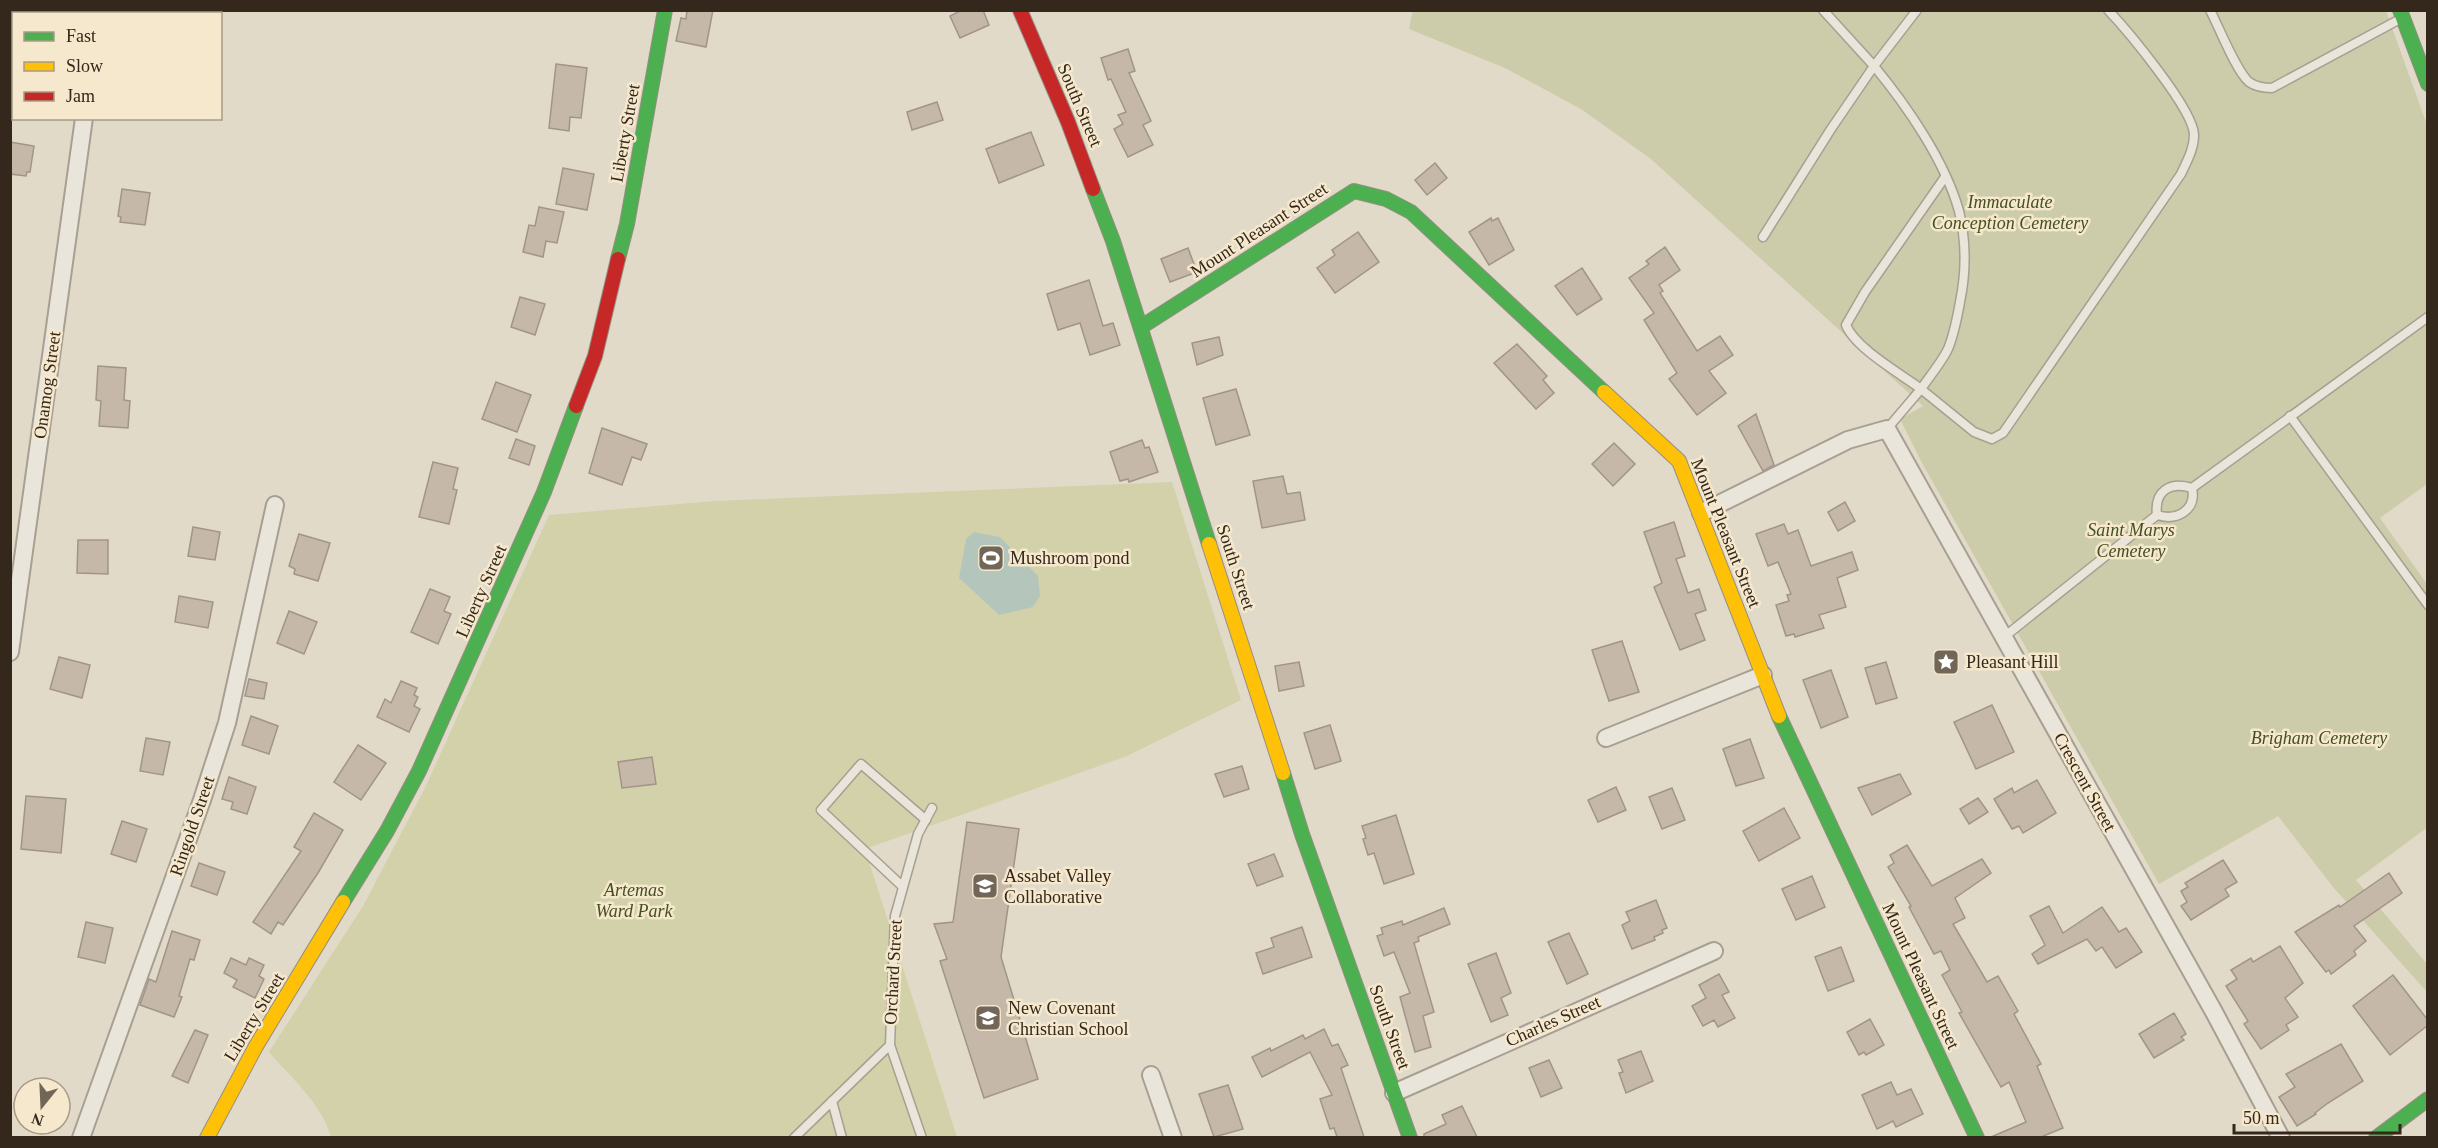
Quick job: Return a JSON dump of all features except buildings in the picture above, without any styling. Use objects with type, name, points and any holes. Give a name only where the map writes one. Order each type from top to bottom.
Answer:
[{"type":"street","name":"Liberty Street","points":[[207,1137],[256,1046],[387,831],[414,781],[487,624],[544,492],[595,356],[627,224],[665,10]]},
{"type":"street","name":"South Street","points":[[1020,10],[1094,186],[1302,834],[1410,1137]]},
{"type":"street","points":[[2401,14],[2427,84]]},
{"type":"street","name":"Onamog Street","points":[[10,652],[84,120]]},
{"type":"street","name":"Mount Pleasant Street","points":[[1141,327],[1354,191],[1386,199],[1411,212],[1679,461],[1786,733],[1977,1137]]},
{"type":"street","points":[[1701,513],[1848,440],[1887,429]]},
{"type":"street","name":"Crescent Street","points":[[1887,429],[2208,1001],[2281,1137]]},
{"type":"street","name":"Ringold Street","points":[[81,1137],[202,800],[227,723],[275,505]]},
{"type":"street","points":[[1606,738],[1762,675]]},
{"type":"street","name":"Charles Street","points":[[1394,1093],[1714,951]]},
{"type":"street","points":[[1151,1076],[1173,1137]]},
{"type":"street","points":[[2376,1137],[2427,1099]]},
{"type":"lane","points":[[1823,10],[1874,66],[1921,130],[1959,211],[1964,251],[1964,286],[1956,324],[1947,351],[1922,389],[1887,429]]},
{"type":"lane","points":[[1763,237],[1874,66],[1917,10]]},
{"type":"lane","points":[[1945,177],[1846,325],[1849,333],[1875,356],[1922,389],[1974,432],[1992,439],[2003,434],[2181,174],[2192,149],[2194,133],[2187,114],[2129,32],[2108,10]]},
{"type":"lane","points":[[2210,10],[2235,61],[2249,82],[2261,87],[2272,88],[2401,14]]},
{"type":"lane","points":[[2192,488],[2427,317]]},
{"type":"lane","points":[[2290,416],[2427,605]]},
{"type":"lane","points":[[2004,637],[2157,515],[2158,500],[2163,490],[2180,484],[2192,488]]},
{"type":"lane","points":[[2157,515],[2168,518],[2187,511],[2193,495],[2192,488]]},
{"type":"lane","points":[[902,886],[821,810],[861,764],[926,820]]},
{"type":"lane","name":"Orchard Street","points":[[922,1137],[890,1045],[895,916],[918,834],[932,808]]},
{"type":"lane","points":[[794,1137],[890,1045]]},
{"type":"lane","points":[[832,1101],[842,1137]]},
{"type":"green space","points":[[1413,10],[2386,11],[2427,125],[2427,484],[2380,518],[2427,584],[2428,827],[2356,880],[2427,964],[2427,992],[2333,887],[2278,816],[2159,884],[1922,463],[1900,419],[1923,406],[1651,159],[1581,109],[1505,68],[1409,29]]},
{"type":"green space","name":"Artemas Ward Park","points":[[1172,482],[1241,700],[1127,756],[865,849],[957,1137],[331,1137],[321,1113],[313,1102],[269,1052],[363,906],[425,788],[549,515],[715,501]]},
{"type":"shaded area","name":"Mushroom pond","points":[[974,532],[1000,537],[1038,576],[1040,596],[1033,607],[999,615],[959,578],[966,539]]},
{"type":"traffic: fast","points":[[618,259],[627,224],[665,10]]},
{"type":"traffic: fast","points":[[2400,10],[2428,84]]},
{"type":"traffic: fast","points":[[1093,189],[1113,241],[1209,544]]},
{"type":"traffic: fast","points":[[1141,327],[1354,191],[1386,199],[1411,212],[1604,392]]},
{"type":"traffic: fast","points":[[343,902],[387,831],[419,771],[544,492],[576,406]]},
{"type":"traffic: fast","points":[[1779,716],[1977,1138]]},
{"type":"traffic: fast","points":[[1283,773],[1302,834],[1410,1138]]},
{"type":"traffic: fast","points":[[2376,1138],[2428,1099]]},
{"type":"traffic: slow","points":[[1604,392],[1679,461],[1779,716]]},
{"type":"traffic: slow","points":[[1209,544],[1283,773]]},
{"type":"traffic: slow","points":[[207,1138],[256,1046],[343,902]]},
{"type":"traffic: jam","points":[[1020,10],[1068,122],[1093,189]]},
{"type":"traffic: jam","points":[[576,406],[595,356],[618,259]]},
{"type":"place","name":"Mushroom pond","points":[[991,558]]},
{"type":"place","name":"Pleasant Hill","points":[[1946,662]]},
{"type":"place","name":"Assabet Valley Collaborative","points":[[985,886]]},
{"type":"place","name":"New Covenant Christian School","points":[[988,1018]]},
{"type":"park label","name":"Immaculate Conception Cemetery","points":[[2010,212]]},
{"type":"park label","name":"Saint Marys Cemetery","points":[[2131,540]]},
{"type":"park label","name":"Brigham Cemetery","points":[[2319,738]]}]
